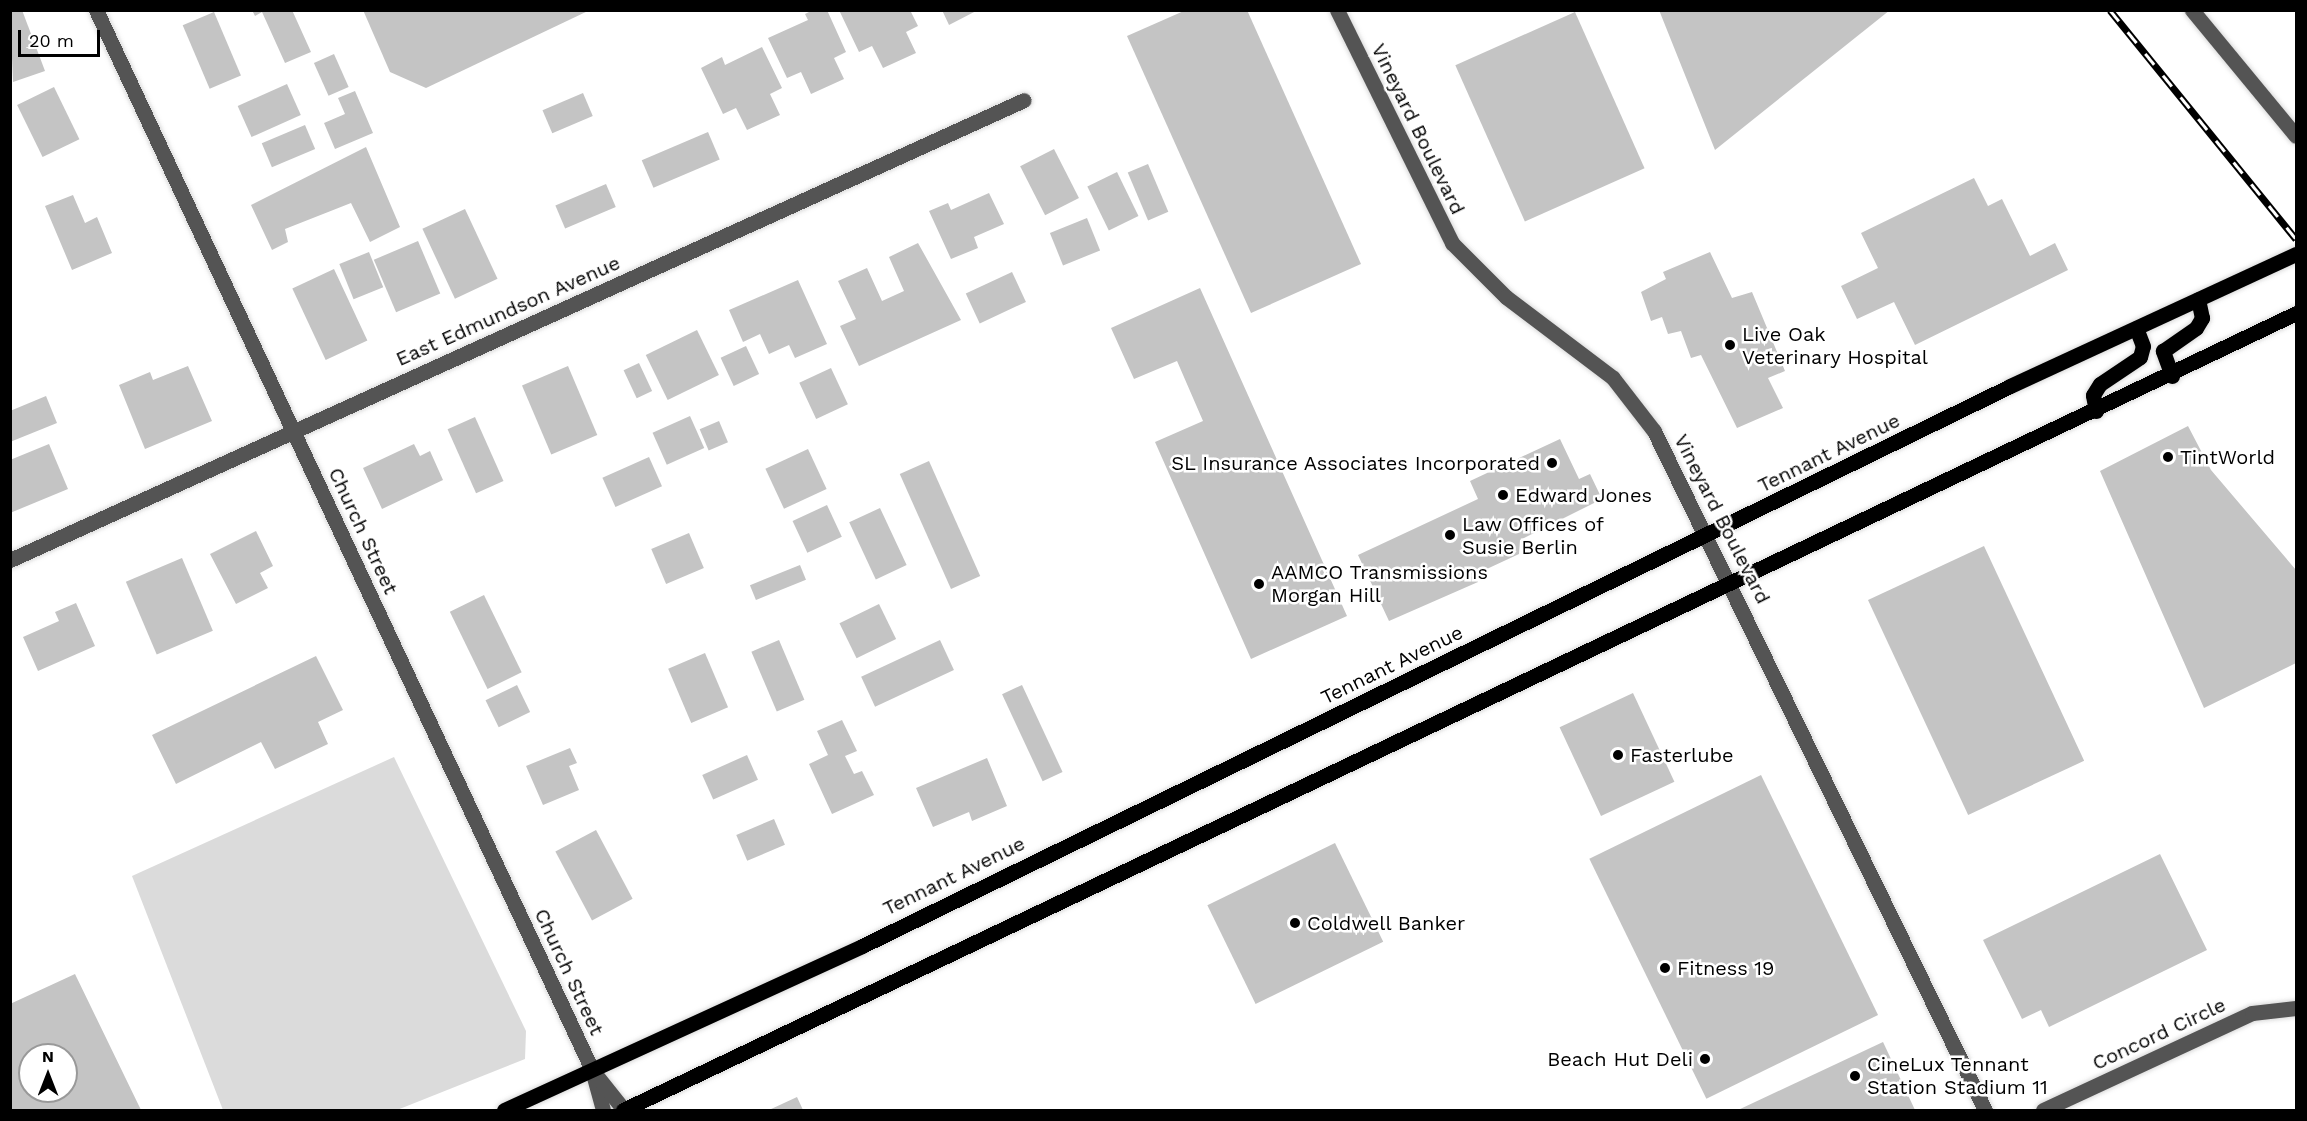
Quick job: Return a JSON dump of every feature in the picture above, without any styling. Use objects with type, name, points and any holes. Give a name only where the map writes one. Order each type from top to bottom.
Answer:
[{"type":"main road","name":"Tennant Avenue","points":[[504,1110],[862,946],[2136,328],[2296,254]]},
{"type":"main road","points":[[2172,376],[2163,351],[2196,328],[2202,318],[2198,299]]},
{"type":"main road","points":[[624,1110],[1730,582],[2172,376],[2296,313]]},
{"type":"main road","points":[[2096,411],[2093,395],[2100,384],[2140,357],[2143,346],[2136,328]]},
{"type":"street","name":"Church Street","points":[[96,10],[592,1070],[603,1110]]},
{"type":"street","name":"Vineyard Boulevard","points":[[1337,10],[1452,243],[1506,297],[1613,378],[1654,431],[1730,582],[1985,1110]]},
{"type":"street","points":[[2192,10],[2296,136]]},
{"type":"street","name":"East Edmundson Avenue","points":[[10,560],[1024,100]]},
{"type":"street","name":"Concord Circle","points":[[2043,1110],[2252,1013],[2296,1008]]},
{"type":"street","name":"Church Street","points":[[592,1070],[624,1110]]},
{"type":"shaded area","points":[[394,757],[526,1031],[525,1059],[397,1110],[223,1110],[132,876]]},
{"type":"building","points":[[10,10],[22,10],[45,71],[13,82]]},
{"type":"building","points":[[252,10],[292,10],[311,52],[285,63],[262,12],[255,16]]},
{"type":"building","points":[[363,10],[590,10],[426,88],[390,72]]},
{"type":"building","points":[[813,10],[827,10],[846,52],[834,58],[844,79],[811,94],[801,72],[787,78],[768,38],[808,20],[805,14]]},
{"type":"building","points":[[839,10],[910,10],[918,26],[906,32],[916,53],[883,68],[872,46],[859,52]]},
{"type":"building","points":[[942,10],[978,10],[949,25]]},
{"type":"building","points":[[1186,10],[1247,10],[1361,264],[1251,313],[1127,36]]},
{"type":"building","points":[[1659,10],[1890,10],[1715,150]]},
{"type":"building","points":[[214,12],[241,76],[210,89],[183,25]]},
{"type":"building","points":[[1575,12],[1645,168],[1525,221],[1455,65]]},
{"type":"building","points":[[762,47],[782,88],[770,94],[780,115],[747,130],[736,108],[723,114],[701,68],[722,57],[725,65]]},
{"type":"building","points":[[334,54],[349,87],[329,96],[314,63]]},
{"type":"building","points":[[287,84],[301,115],[251,137],[238,106]]},
{"type":"building","points":[[54,87],[79,139],[43,157],[17,105]]},
{"type":"building","points":[[355,91],[373,133],[335,149],[324,123],[345,114],[338,98]]},
{"type":"building","points":[[583,93],[593,116],[552,133],[542,110]]},
{"type":"building","points":[[305,125],[315,149],[272,167],[262,143]]},
{"type":"building","points":[[708,132],[720,160],[653,188],[642,160]]},
{"type":"building","points":[[366,147],[400,227],[370,242],[351,203],[285,229],[288,242],[272,250],[251,205]]},
{"type":"building","points":[[1054,149],[1079,198],[1045,215],[1020,166]]},
{"type":"building","points":[[1148,164],[1168,212],[1148,220],[1128,173]]},
{"type":"building","points":[[1117,172],[1138,216],[1109,231],[1087,186]]},
{"type":"building","points":[[1974,178],[1988,206],[2002,199],[2030,256],[2055,243],[2068,270],[1915,345],[1894,302],[1857,319],[1841,286],[1878,268],[1861,233]]},
{"type":"building","points":[[606,184],[616,207],[565,229],[555,205]]},
{"type":"building","points":[[989,193],[1004,224],[974,237],[978,248],[951,259],[929,211],[948,203],[951,210]]},
{"type":"building","points":[[73,195],[85,223],[97,217],[112,253],[72,270],[45,206]]},
{"type":"building","points":[[465,209],[498,279],[455,299],[422,229]]},
{"type":"building","points":[[1087,218],[1100,250],[1063,265],[1050,233]]},
{"type":"building","points":[[418,241],[440,293],[396,312],[374,260]]},
{"type":"building","points":[[918,243],[961,320],[859,366],[840,326],[856,319],[838,281],[867,268],[882,301],[904,291],[889,257]]},
{"type":"building","points":[[369,252],[383,287],[354,299],[339,264]]},
{"type":"building","name":"Live Oak Veterinary Hospital","points":[[1710,252],[1732,298],[1752,292],[1785,371],[1768,378],[1783,408],[1737,428],[1701,355],[1691,358],[1681,331],[1668,334],[1662,317],[1651,321],[1641,292],[1666,279],[1663,272]]},
{"type":"building","points":[[334,269],[367,341],[326,360],[292,288]]},
{"type":"building","points":[[1012,272],[1026,302],[980,323],[966,294]]},
{"type":"building","points":[[798,280],[827,344],[795,358],[789,345],[769,354],[760,334],[743,342],[729,310]]},
{"type":"building","points":[[1200,288],[1347,616],[1251,659],[1155,442],[1203,421],[1177,361],[1134,379],[1111,328]]},
{"type":"building","points":[[697,330],[719,375],[668,400],[646,355]]},
{"type":"building","points":[[746,346],[759,374],[734,386],[721,358]]},
{"type":"building","points":[[639,363],[652,391],[637,398],[624,370]]},
{"type":"building","points":[[188,366],[212,421],[145,449],[119,385],[150,372],[153,380]]},
{"type":"building","points":[[568,366],[597,435],[551,455],[522,386]]},
{"type":"building","points":[[831,368],[848,404],[816,419],[799,383]]},
{"type":"building","points":[[46,396],[57,423],[10,442],[10,411]]},
{"type":"building","points":[[690,416],[704,448],[667,465],[653,433]]},
{"type":"building","points":[[475,417],[503,481],[476,493],[448,429]]},
{"type":"building","points":[[719,421],[728,442],[709,450],[700,429]]},
{"type":"building","points":[[2188,426],[2211,470],[2296,570],[2296,663],[2204,708],[2100,471]]},
{"type":"building","points":[[1560,439],[1579,479],[1590,474],[1602,499],[1520,540],[1519,554],[1476,574],[1478,582],[1389,621],[1358,555],[1478,499],[1470,481]]},
{"type":"building","points":[[49,444],[68,489],[10,513],[10,460]]},
{"type":"building","points":[[414,444],[420,456],[430,451],[443,480],[382,509],[363,468]]},
{"type":"building","points":[[808,449],[827,489],[784,509],[765,469]]},
{"type":"building","points":[[649,457],[662,486],[615,507],[602,478]]},
{"type":"building","points":[[929,461],[980,576],[951,589],[900,474]]},
{"type":"building","points":[[827,505],[842,537],[807,553],[793,521]]},
{"type":"building","points":[[880,508],[907,565],[876,579],[849,522]]},
{"type":"building","points":[[256,531],[273,566],[260,573],[268,588],[236,604],[210,554]]},
{"type":"building","points":[[689,533],[704,568],[666,584],[651,549]]},
{"type":"building","points":[[1984,546],[2084,761],[1968,815],[1868,600]]},
{"type":"building","points":[[182,558],[213,631],[157,655],[126,582]]},
{"type":"building","points":[[800,565],[806,580],[756,600],[750,585]]},
{"type":"building","points":[[484,595],[522,672],[488,689],[450,612]]},
{"type":"building","points":[[76,603],[95,646],[38,671],[23,637],[59,621],[55,612]]},
{"type":"building","points":[[879,604],[896,639],[857,658],[839,623]]},
{"type":"building","points":[[779,640],[804,700],[777,712],[751,652]]},
{"type":"building","points":[[940,640],[954,670],[875,707],[861,677]]},
{"type":"building","points":[[705,653],[728,707],[691,723],[668,669]]},
{"type":"building","points":[[316,656],[343,710],[318,722],[328,744],[275,769],[261,742],[176,784],[152,735]]},
{"type":"building","points":[[517,685],[530,712],[499,727],[486,700]]},
{"type":"building","points":[[1022,685],[1063,772],[1043,781],[1002,694]]},
{"type":"building","name":"Fasterlube","points":[[1633,693],[1674,782],[1601,816],[1560,727]]},
{"type":"building","points":[[842,720],[857,751],[845,756],[854,774],[862,771],[874,795],[832,814],[809,764],[828,755],[817,731]]},
{"type":"building","points":[[570,748],[577,763],[569,766],[579,790],[543,805],[526,766]]},
{"type":"building","points":[[747,755],[758,780],[713,800],[702,775]]},
{"type":"building","points":[[987,758],[1007,806],[972,821],[969,812],[933,827],[916,788]]},
{"type":"building","points":[[1761,775],[1878,1015],[1706,1099],[1589,859]]},
{"type":"building","points":[[774,819],[785,845],[747,861],[736,835]]},
{"type":"building","points":[[596,830],[633,899],[592,920],[555,852]]},
{"type":"building","name":"Coldwell Banker","points":[[1335,843],[1383,942],[1256,1004],[1207,905]]},
{"type":"building","points":[[2160,854],[2207,950],[2049,1027],[2041,1010],[2022,1019],[1983,940]]},
{"type":"building","points":[[75,974],[141,1110],[10,1110],[10,1004]]},
{"type":"building","name":"CineLux Tennant Station Stadium 11","points":[[1883,1042],[1915,1110],[1738,1110]]},
{"type":"building","points":[[797,1097],[803,1110],[769,1110]]},
{"type":"railway","points":[[2110,10],[2296,239]]},
{"type":"place","name":"Live Oak Veterinary Hospital","points":[[1730,345]]},
{"type":"place","name":"TintWorld","points":[[2168,457]]},
{"type":"place","name":"SL Insurance Associates Incorporated","points":[[1552,463]]},
{"type":"place","name":"Edward Jones","points":[[1503,495]]},
{"type":"place","name":"Law Offices of Susie Berlin","points":[[1450,535]]},
{"type":"place","name":"AAMCO Transmissions Morgan Hill","points":[[1259,584]]},
{"type":"place","name":"Fasterlube","points":[[1618,755]]},
{"type":"place","name":"Coldwell Banker","points":[[1295,923]]},
{"type":"place","name":"Fitness 19","points":[[1665,968]]},
{"type":"place","name":"Beach Hut Deli","points":[[1705,1059]]},
{"type":"place","name":"CineLux Tennant Station Stadium 11","points":[[1855,1076]]}]
